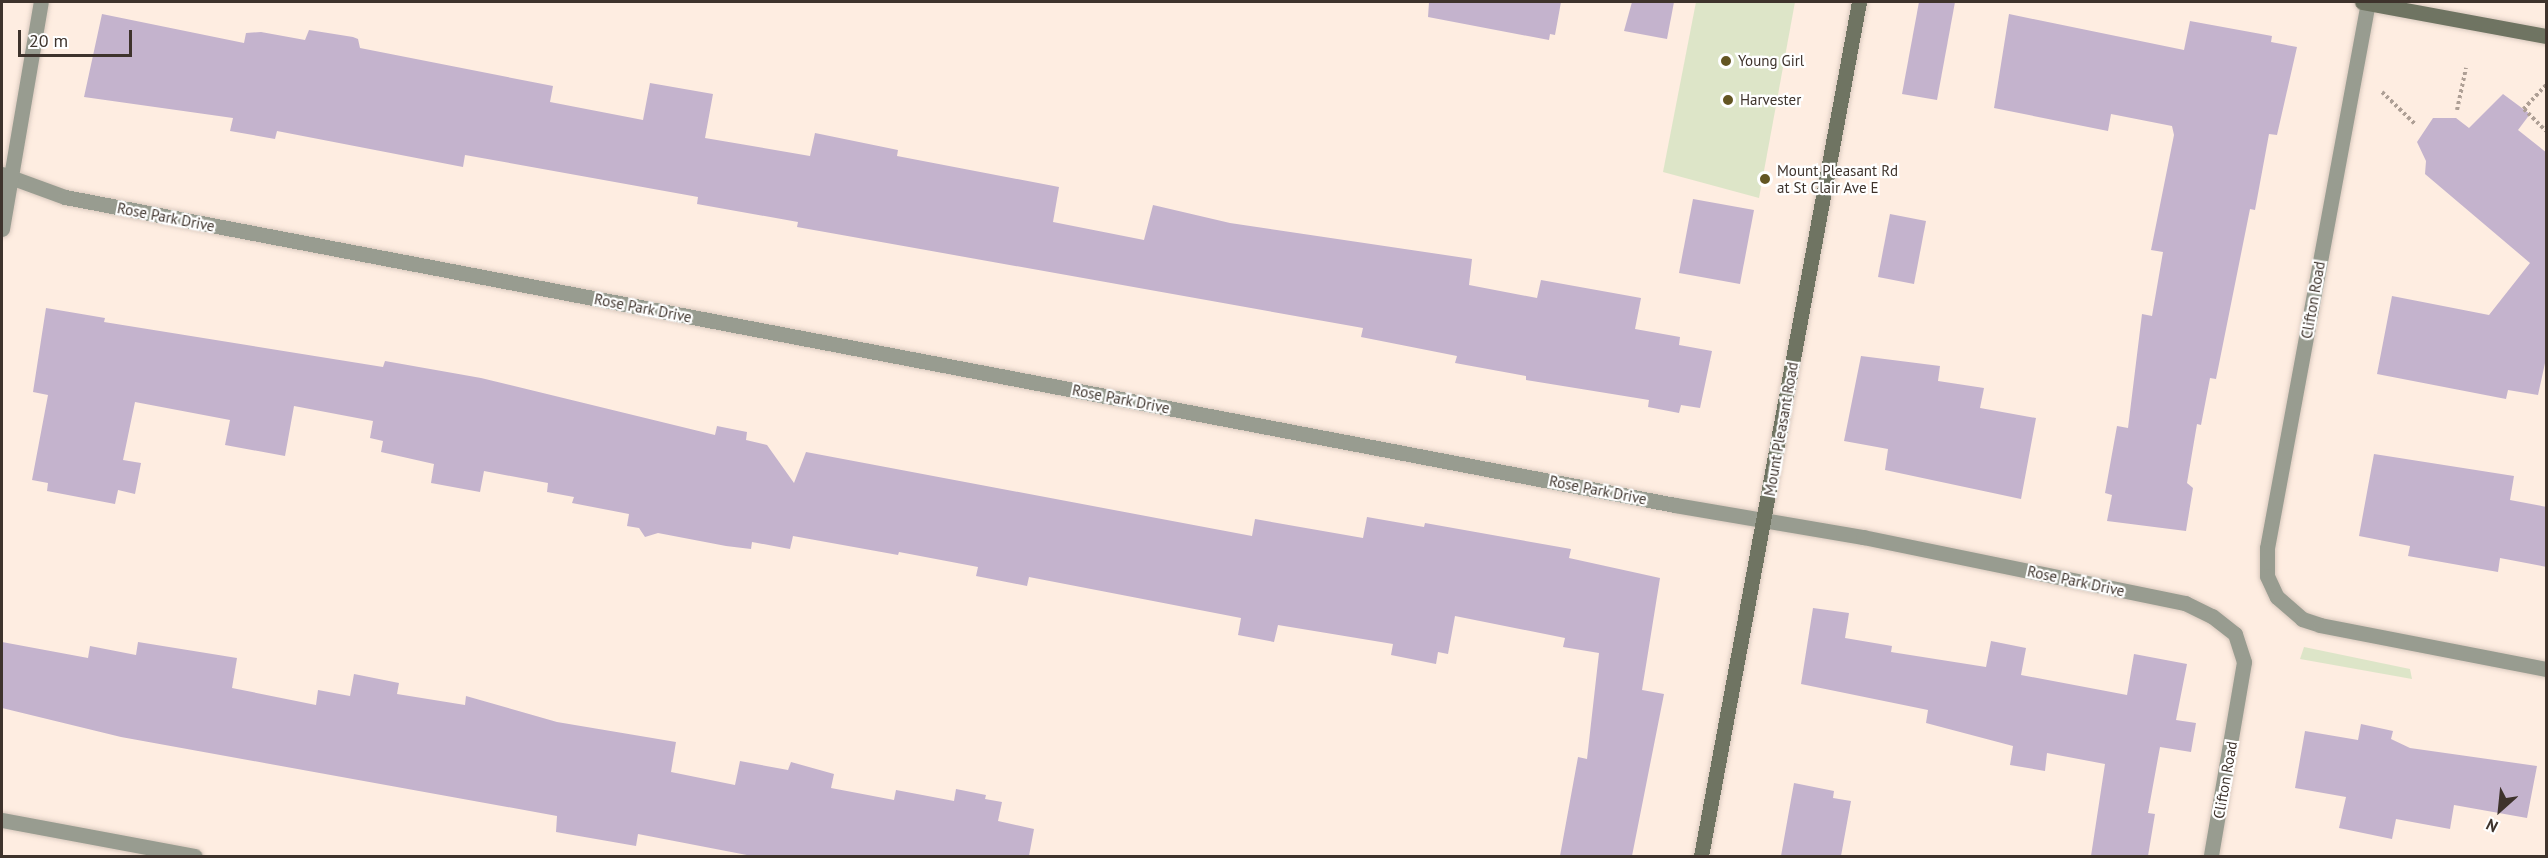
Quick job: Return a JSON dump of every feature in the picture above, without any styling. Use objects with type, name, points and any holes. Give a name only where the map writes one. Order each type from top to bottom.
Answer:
[{"type":"main road","name":"Mount Pleasant Road","points":[[1701,856],[1859,2]]},
{"type":"main road","points":[[2366,2],[2547,36]]},
{"type":"street","points":[[2,229],[6,176],[41,2]]},
{"type":"street","name":"Clifton Road","points":[[2366,2],[2267,548],[2267,576],[2277,597],[2302,619],[2320,625],[2547,669]]},
{"type":"street","name":"Rose Park Drive","points":[[6,176],[66,197],[1765,519],[2185,603],[2212,616],[2235,634]]},
{"type":"street","name":"Clifton Road","points":[[2211,856],[2243,685],[2244,662],[2235,634]]},
{"type":"street","points":[[2,820],[195,856]]},
{"type":"path","points":[[2457,110],[2466,68]]},
{"type":"path","points":[[2546,85],[2524,109],[2547,132]]},
{"type":"path","points":[[2382,92],[2416,125]]},
{"type":"green space","points":[[1696,2],[1795,2],[1759,198],[1663,172]]},
{"type":"green space","points":[[2304,647],[2410,669],[2412,679],[2300,659]]},
{"type":"building","points":[[1429,2],[1561,2],[1555,35],[1550,34],[1549,40],[1428,17]]},
{"type":"building","points":[[1632,2],[1674,2],[1667,39],[1624,31]]},
{"type":"building","points":[[1919,2],[1955,2],[1937,100],[1902,94]]},
{"type":"building","points":[[102,14],[244,43],[246,33],[261,32],[305,40],[309,30],[353,37],[358,39],[360,48],[553,86],[550,102],[643,120],[650,83],[713,94],[705,138],[810,156],[815,133],[898,150],[897,156],[1059,187],[1053,222],[1144,240],[1153,205],[1230,223],[1472,259],[1469,285],[1537,298],[1541,280],[1641,298],[1635,329],[1680,337],[1679,345],[1712,351],[1700,408],[1681,405],[1679,413],[1648,407],[1649,400],[1526,380],[1526,376],[1455,363],[1457,356],[1361,337],[1363,328],[797,227],[798,222],[697,204],[698,197],[465,155],[463,167],[277,131],[275,139],[230,131],[233,118],[84,97]]},
{"type":"building","points":[[2009,14],[2184,50],[2190,21],[2272,36],[2271,42],[2297,47],[2277,135],[2269,134],[2255,210],[2250,209],[2216,379],[2210,378],[2201,425],[2197,424],[2187,483],[2193,488],[2186,531],[2107,521],[2112,495],[2105,493],[2117,426],[2128,428],[2142,314],[2152,316],[2163,252],[2151,250],[2174,135],[2172,126],[2111,114],[2108,131],[1994,108]]},
{"type":"building","points":[[2503,94],[2530,114],[2518,130],[2547,153],[2547,354],[2538,395],[2508,390],[2506,399],[2377,374],[2392,296],[2489,315],[2530,263],[2425,174],[2426,161],[2417,142],[2433,118],[2456,118],[2469,128]]},
{"type":"building","points":[[1693,199],[1754,210],[1740,284],[1679,273]]},
{"type":"building","points":[[1890,214],[1926,221],[1914,284],[1878,277]]},
{"type":"building","points":[[46,308],[105,318],[104,322],[383,367],[385,361],[481,378],[715,435],[717,426],[747,432],[746,440],[767,445],[794,483],[806,452],[1252,536],[1255,519],[1363,538],[1367,517],[1424,527],[1425,523],[1571,549],[1569,558],[1660,578],[1642,690],[1664,694],[1632,856],[1560,856],[1578,757],[1587,759],[1599,653],[1563,647],[1565,638],[1455,616],[1448,654],[1438,652],[1436,664],[1391,655],[1393,644],[1278,625],[1274,642],[1238,635],[1241,618],[1029,577],[1027,586],[976,576],[978,567],[899,552],[898,555],[793,536],[790,549],[752,542],[751,549],[726,546],[658,533],[645,537],[639,528],[627,526],[629,514],[572,503],[574,497],[547,492],[548,483],[484,471],[480,492],[431,483],[434,464],[381,452],[383,441],[370,438],[373,421],[294,406],[285,456],[225,445],[230,420],[135,402],[123,460],[141,463],[135,494],[118,490],[115,504],[47,491],[48,483],[32,480],[48,395],[33,392]]},
{"type":"building","points":[[1861,356],[1940,366],[1938,381],[1984,388],[1980,408],[2036,418],[2021,499],[1885,470],[1888,449],[1844,441]]},
{"type":"building","points":[[2374,454],[2514,476],[2510,500],[2547,507],[2547,567],[2500,558],[2498,572],[2408,556],[2410,546],[2359,536]]},
{"type":"building","points":[[1813,608],[1849,613],[1845,638],[1892,646],[1891,652],[1986,667],[1991,641],[2026,648],[2021,675],[2127,695],[2134,654],[2187,664],[2176,720],[2196,723],[2191,752],[2160,747],[2148,813],[2155,814],[2148,856],[2091,856],[2105,764],[2047,753],[2045,771],[2010,765],[2013,746],[1926,723],[1928,710],[1801,684]]},
{"type":"building","points":[[2,642],[88,658],[90,646],[136,655],[138,642],[237,658],[232,688],[316,705],[318,690],[350,696],[354,674],[399,683],[397,694],[465,705],[466,696],[557,722],[676,742],[671,772],[735,785],[740,761],[788,770],[791,762],[834,774],[831,788],[894,800],[896,790],[954,801],[956,789],[986,795],[985,799],[1002,802],[998,821],[1034,829],[1029,856],[752,856],[638,834],[636,846],[556,832],[557,816],[121,737],[2,708]]},
{"type":"building","points":[[2361,724],[2393,731],[2391,739],[2410,748],[2537,766],[2527,818],[2454,805],[2450,829],[2396,819],[2392,839],[2339,828],[2346,797],[2295,788],[2305,731],[2358,740]]},
{"type":"building","points":[[1794,783],[1834,791],[1833,798],[1851,801],[1841,856],[1781,856]]},
{"type":"place","name":"Young Girl","points":[[1726,61]]},
{"type":"place","name":"Harvester","points":[[1728,100]]},
{"type":"place","name":"Mount Pleasant Rd at St Clair Ave E","points":[[1765,179]]}]
